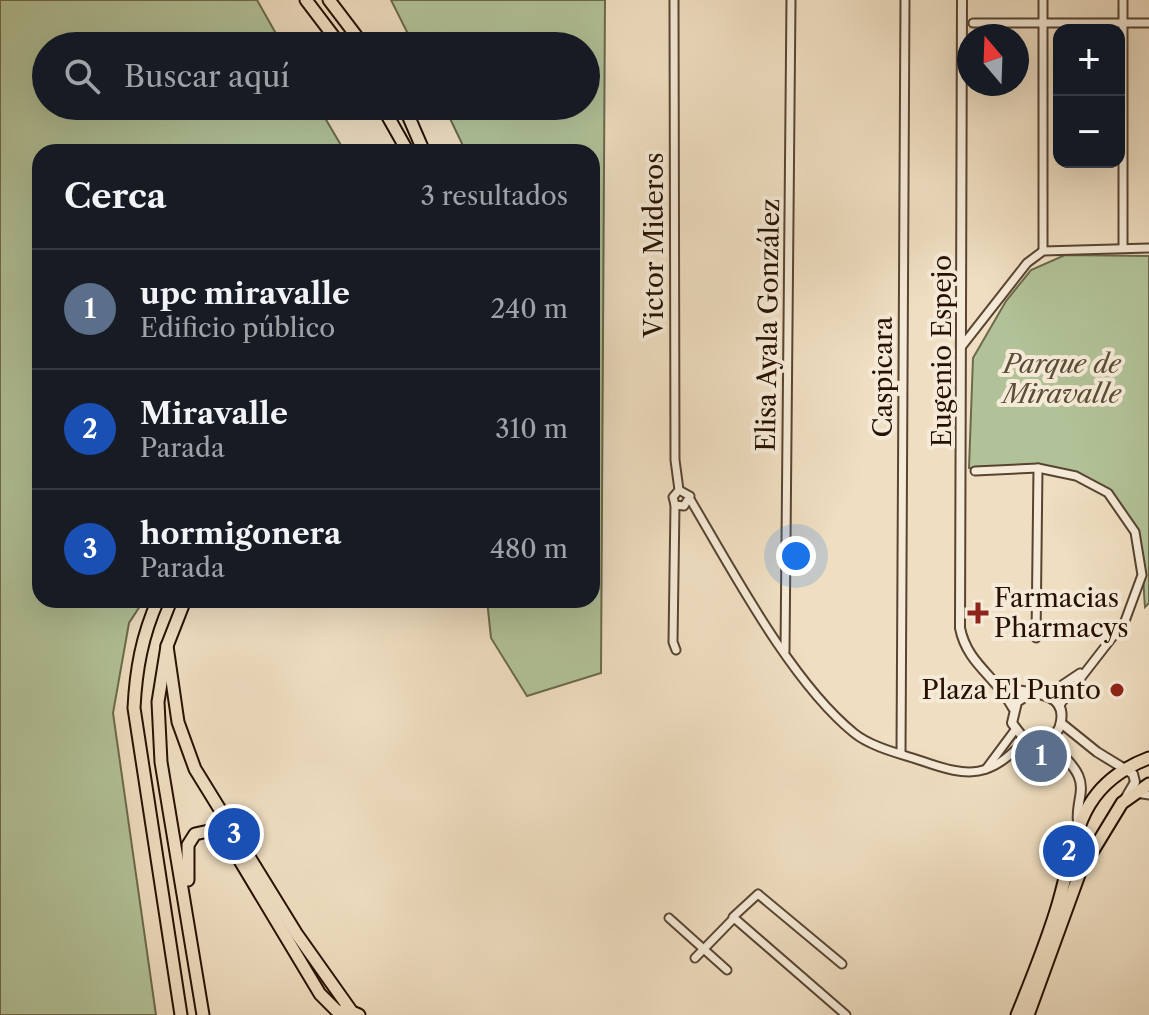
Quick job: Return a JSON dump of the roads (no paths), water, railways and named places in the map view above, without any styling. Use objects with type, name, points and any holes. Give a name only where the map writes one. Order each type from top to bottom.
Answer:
[{"type":"main road","points":[[306,0],[330,32]]},
{"type":"main road","points":[[329,0],[353,32]]},
{"type":"main road","points":[[390,120],[403,144]]},
{"type":"main road","points":[[410,120],[421,144]]},
{"type":"main road","points":[[155,608],[144,633],[136,672],[134,708],[181,1015]]},
{"type":"main road","points":[[182,608],[167,646],[158,702],[161,762],[203,1015]]},
{"type":"main road","points":[[167,646],[178,722],[195,769],[296,933],[356,1013]]},
{"type":"main road","points":[[1017,1015],[1057,909],[1078,822],[1103,786],[1124,767],[1149,758]]},
{"type":"main road","points":[[1028,1015],[1080,872],[1122,803],[1143,794],[1149,784]]},
{"type":"main road","points":[[188,912],[188,845],[195,834],[213,830],[227,839],[320,994],[337,1011],[356,1013]]},
{"type":"street","name":"Victor Mideros","points":[[674,0],[675,460],[679,490],[674,494],[673,642],[676,650]]},
{"type":"street","name":"Elisa Ayala González","points":[[785,651],[791,0]]},
{"type":"street","name":"Caspicara","points":[[901,754],[905,0]]},
{"type":"street","name":"Eugenio Espejo","points":[[962,0],[960,628],[971,659],[1001,687],[1013,708]]},
{"type":"street","points":[[1043,0],[1043,251]]},
{"type":"street","points":[[1123,0],[1123,247]]},
{"type":"street","points":[[973,23],[1149,23]]},
{"type":"street","points":[[962,346],[1027,263],[1043,251],[1149,248]]},
{"type":"street","points":[[1036,638],[1038,468]]},
{"type":"street","points":[[975,471],[1038,468],[1076,476],[1108,493],[1135,532],[1142,575],[1125,621],[1082,672],[1059,706]]},
{"type":"street","points":[[679,490],[686,491],[785,651],[821,700],[856,736],[945,769],[986,769],[1004,762],[1025,740]]},
{"type":"street","points":[[675,505],[684,506],[690,499]]},
{"type":"street","points":[[765,620],[776,621],[784,612]]},
{"type":"street","points":[[1047,695],[1082,672]]},
{"type":"street","points":[[1001,687],[1047,695],[1059,706],[1061,723],[1097,752],[1124,767],[1135,778],[1122,803]]},
{"type":"street","points":[[1031,693],[1013,708],[1015,730],[1025,740],[1046,741],[1077,768],[1082,786],[1078,822],[1084,845],[1092,850]]},
{"type":"street","points":[[1046,741],[1061,723]]},
{"type":"street","points":[[986,769],[1015,730]]},
{"type":"street","points":[[695,958],[758,894],[842,964]]},
{"type":"street","points":[[669,918],[727,970]]},
{"type":"street","points":[[733,919],[846,1015]]},
{"type":"place","name":"Farmacias Pharmacys","points":[[978,613]]},
{"type":"place","name":"Plaza El Punto","points":[[1117,690]]},
{"type":"place","name":"upc miravalle","points":[[1041,756]]},
{"type":"place","name":"hormigonera","points":[[234,834]]},
{"type":"place","name":"Miravalle","points":[[1069,851]]},
{"type":"park label","name":"Parque de Miravalle","points":[[1062,379]]}]
